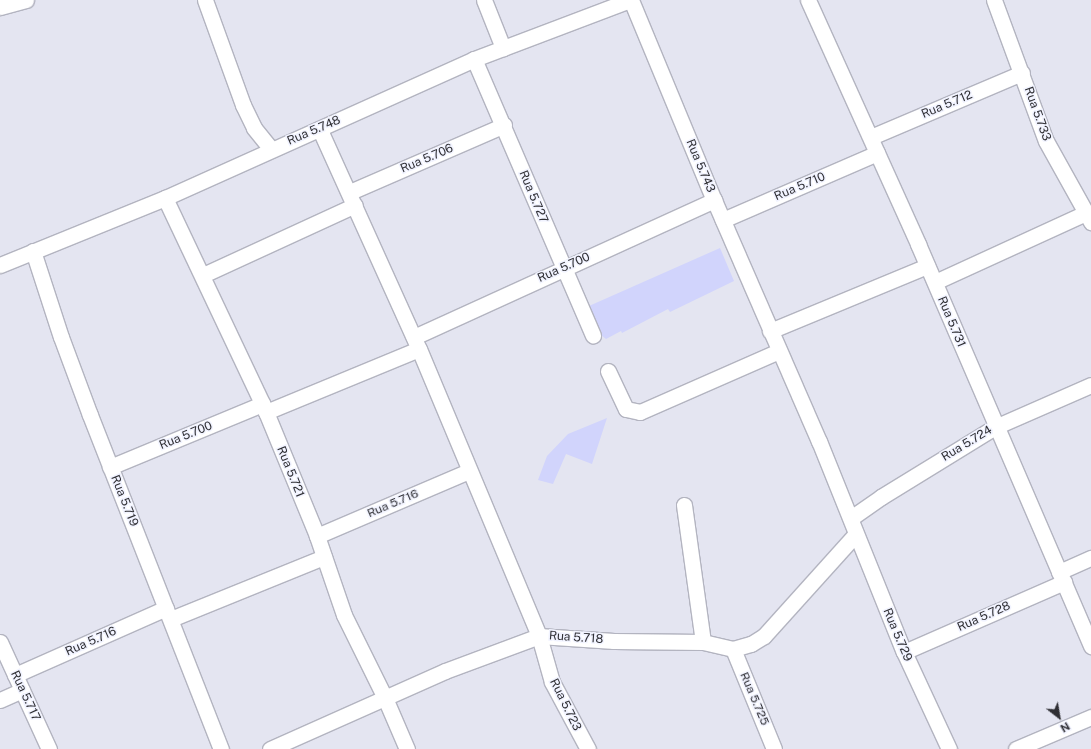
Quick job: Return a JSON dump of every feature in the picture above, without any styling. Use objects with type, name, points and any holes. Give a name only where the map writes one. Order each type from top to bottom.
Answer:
[{"type":"street","points":[[0,7],[26,0]]},
{"type":"street","points":[[205,0],[243,105],[254,128],[271,149]]},
{"type":"street","points":[[484,0],[503,48]]},
{"type":"street","name":"Rua 5.748","points":[[0,265],[165,198],[271,149],[320,130],[474,59],[630,0]]},
{"type":"street","name":"Rua 5.743","points":[[630,0],[779,350]]},
{"type":"street","name":"Rua 5.731","points":[[808,0],[935,282],[995,427],[1091,646]]},
{"type":"street","name":"Rua 5.733","points":[[994,0],[1046,141],[1087,207]]},
{"type":"street","name":"Rua 5.727","points":[[474,59],[593,335]]},
{"type":"street","name":"Rua 5.712","points":[[871,137],[1022,73]]},
{"type":"street","name":"Rua 5.706","points":[[203,275],[353,198],[504,126]]},
{"type":"street","name":"Rua 5.723","points":[[320,130],[353,198],[416,343],[539,636],[552,682],[588,749]]},
{"type":"street","name":"Rua 5.710","points":[[723,220],[877,153]]},
{"type":"street","name":"Rua 5.721","points":[[165,198],[203,275],[264,408],[317,536],[344,615],[385,698],[407,749]]},
{"type":"street","name":"Rua 5.700","points":[[110,467],[264,408],[416,343],[563,268],[714,200]]},
{"type":"street","points":[[935,282],[1087,207]]},
{"type":"street","name":"Rua 5.719","points":[[33,251],[61,337],[110,467],[221,749]]},
{"type":"street","points":[[770,331],[927,266]]},
{"type":"street","points":[[608,371],[626,409],[640,412],[779,350]]},
{"type":"street","name":"Rua 5.729","points":[[779,350],[851,518],[855,534],[904,652],[949,749]]},
{"type":"street","name":"Rua 5.724","points":[[851,518],[880,497],[995,427],[1091,385]]},
{"type":"street","name":"Rua 5.716","points":[[317,536],[469,471]]},
{"type":"street","points":[[684,505],[704,642]]},
{"type":"street","points":[[733,649],[751,644],[764,636],[855,534]]},
{"type":"street","name":"Rua 5.716","points":[[15,675],[168,613],[324,557]]},
{"type":"street","name":"Rua 5.728","points":[[904,652],[1061,577],[1091,558]]},
{"type":"street","name":"Rua 5.718","points":[[270,749],[498,650],[539,636],[614,641],[704,642],[733,649]]},
{"type":"street","name":"Rua 5.717","points":[[0,642],[50,749]]},
{"type":"street","name":"Rua 5.725","points":[[733,649],[774,749]]},
{"type":"street","points":[[0,700],[22,690]]},
{"type":"street","points":[[1016,749],[1091,717]]},
{"type":"shaded area","points":[[720,248],[734,281],[670,312],[668,309],[622,333],[621,331],[606,339],[601,335],[589,306]]},
{"type":"shaded area","points":[[607,418],[592,464],[566,454],[553,484],[538,480],[547,456],[568,434]]}]
